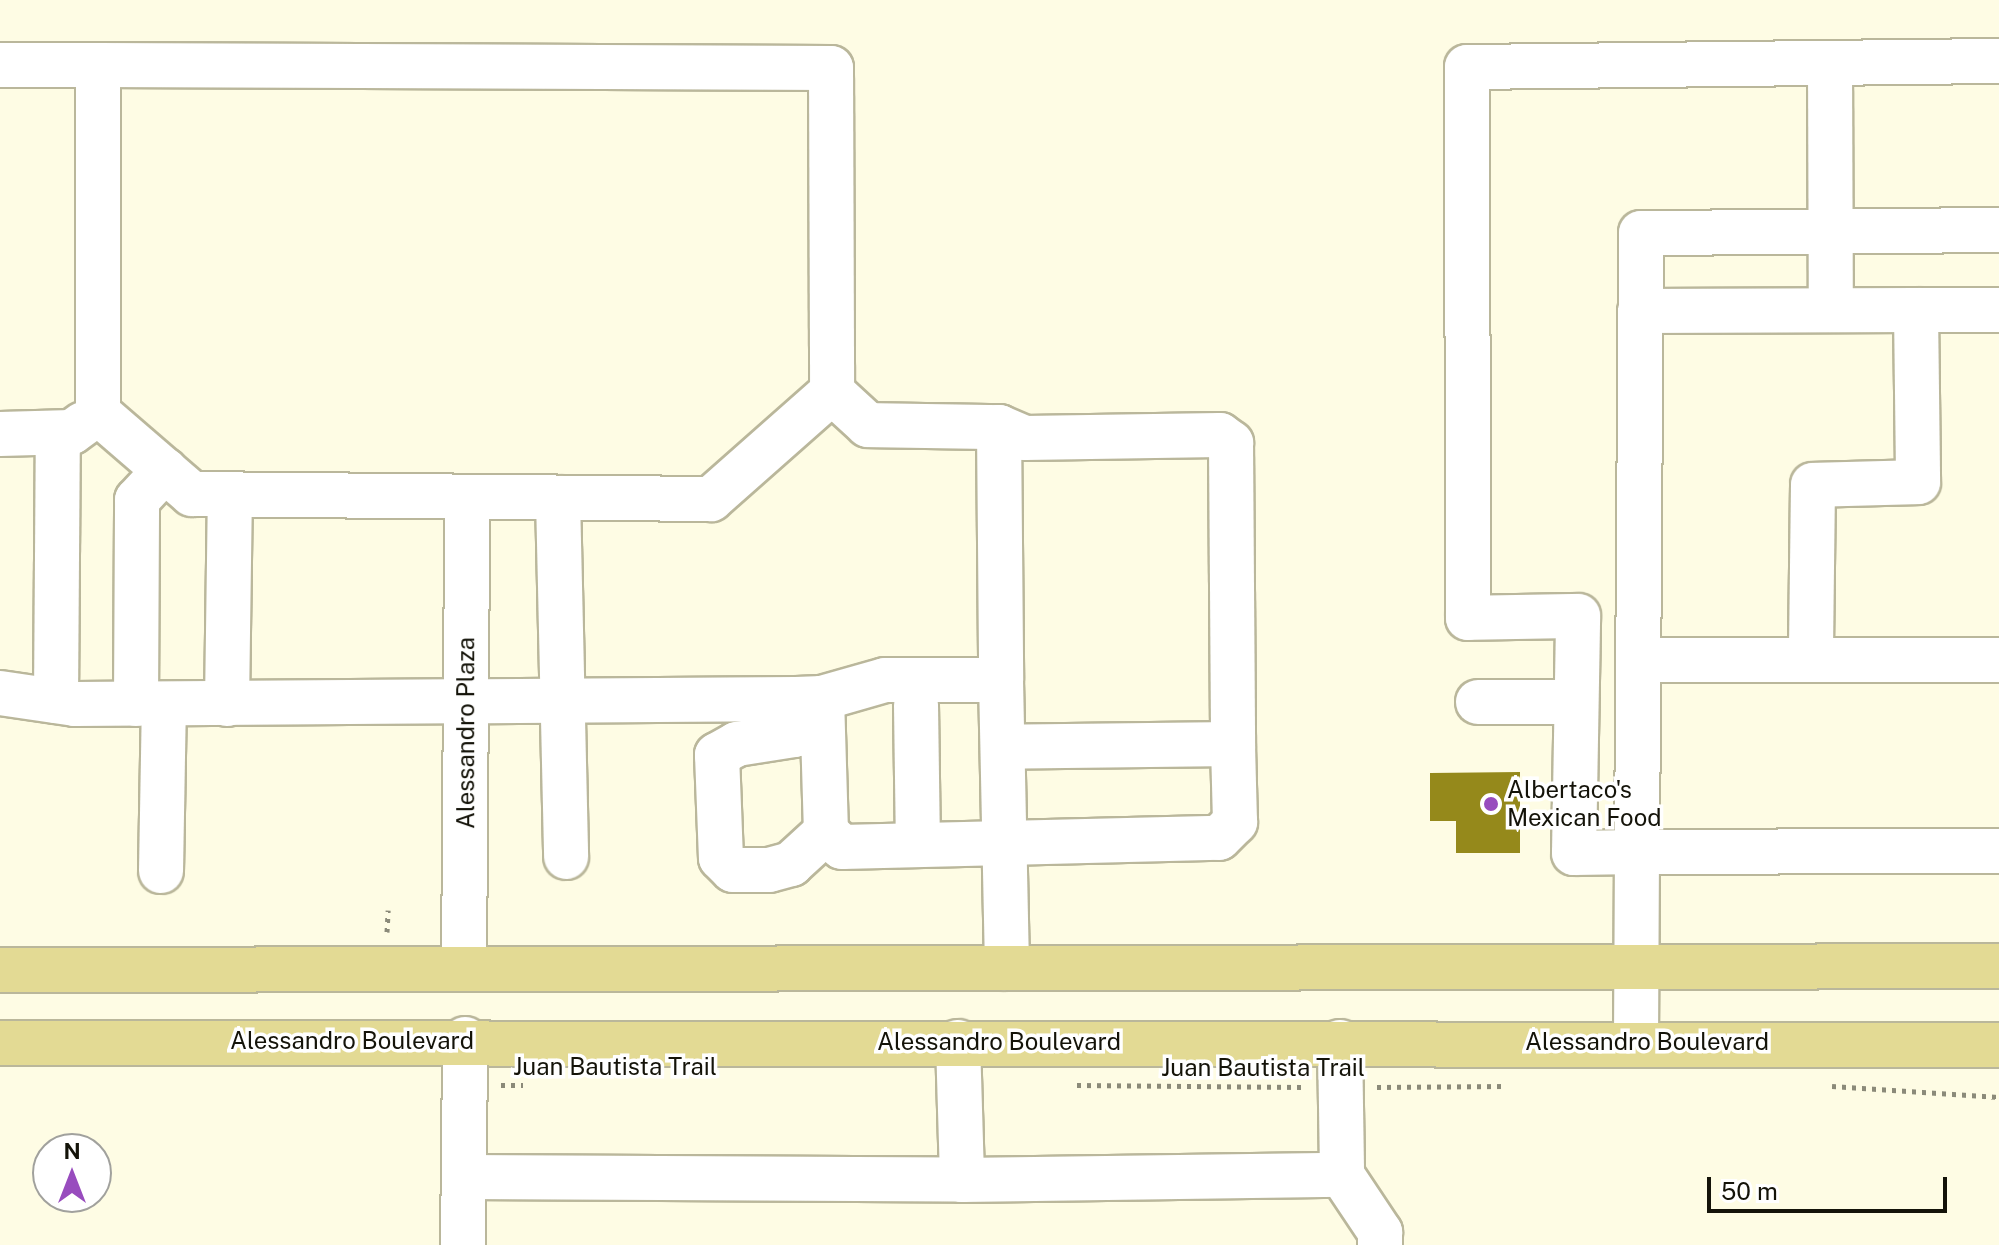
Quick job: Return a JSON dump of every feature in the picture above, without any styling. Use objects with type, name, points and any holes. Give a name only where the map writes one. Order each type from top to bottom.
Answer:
[{"type":"main road","points":[[0,970],[1999,966]]},
{"type":"main road","points":[[464,969],[465,1039]]},
{"type":"main road","name":"Alessandro Boulevard","points":[[0,1043],[465,1039],[1999,1045]]},
{"type":"lane","points":[[1638,617],[1468,618],[1467,67],[1999,61]]},
{"type":"lane","points":[[1830,63],[1831,310]]},
{"type":"lane","points":[[0,65],[831,68],[832,392],[868,425],[999,427],[1025,438],[1220,435],[1231,443],[1235,822],[1219,838],[842,847],[826,832],[809,699]]},
{"type":"lane","points":[[98,65],[98,413],[192,494],[711,499],[832,392]]},
{"type":"lane","points":[[1636,1042],[1641,233],[1999,230]]},
{"type":"lane","points":[[1811,658],[1813,485],[1918,482],[1916,310]]},
{"type":"lane","points":[[1640,311],[1999,310]]},
{"type":"lane","points":[[0,434],[72,432],[98,413]]},
{"type":"lane","points":[[999,427],[1007,968]]},
{"type":"lane","points":[[56,701],[58,433]]},
{"type":"lane","points":[[161,871],[137,500],[165,470]]},
{"type":"lane","points":[[227,704],[230,494]]},
{"type":"lane","name":"Alessandro Plaza","points":[[464,969],[467,497]]},
{"type":"lane","points":[[558,498],[566,857]]},
{"type":"lane","points":[[1578,616],[1574,853],[1999,851]]},
{"type":"lane","points":[[1638,660],[1999,660]]},
{"type":"lane","points":[[0,693],[56,701],[150,704],[809,699],[885,680],[1001,680]]},
{"type":"lane","points":[[809,699],[794,735],[737,744],[717,755],[721,858],[733,870],[769,870],[791,864],[826,832]]},
{"type":"lane","points":[[1478,702],[1575,702]]},
{"type":"lane","points":[[916,705],[918,844]]},
{"type":"lane","points":[[1003,747],[1233,744]]},
{"type":"lane","points":[[463,1245],[465,1039]]},
{"type":"lane","points":[[958,1042],[962,1180]]},
{"type":"lane","points":[[1340,1042],[1342,1175],[1380,1232],[1380,1245]]},
{"type":"lane","points":[[464,1177],[962,1180],[1342,1175]]},
{"type":"path","name":"Juan Bautista Trail","points":[[465,1085],[529,1085]]},
{"type":"path","name":"Juan Bautista Trail","points":[[1070,1085],[1515,1086]]},
{"type":"path","points":[[1817,1085],[1999,1097]]},
{"type":"building","points":[[1520,772],[1520,853],[1456,853],[1456,821],[1430,821],[1430,773]]},
{"type":"place","name":"Albertaco's Mexican Food","points":[[1491,804]]}]
